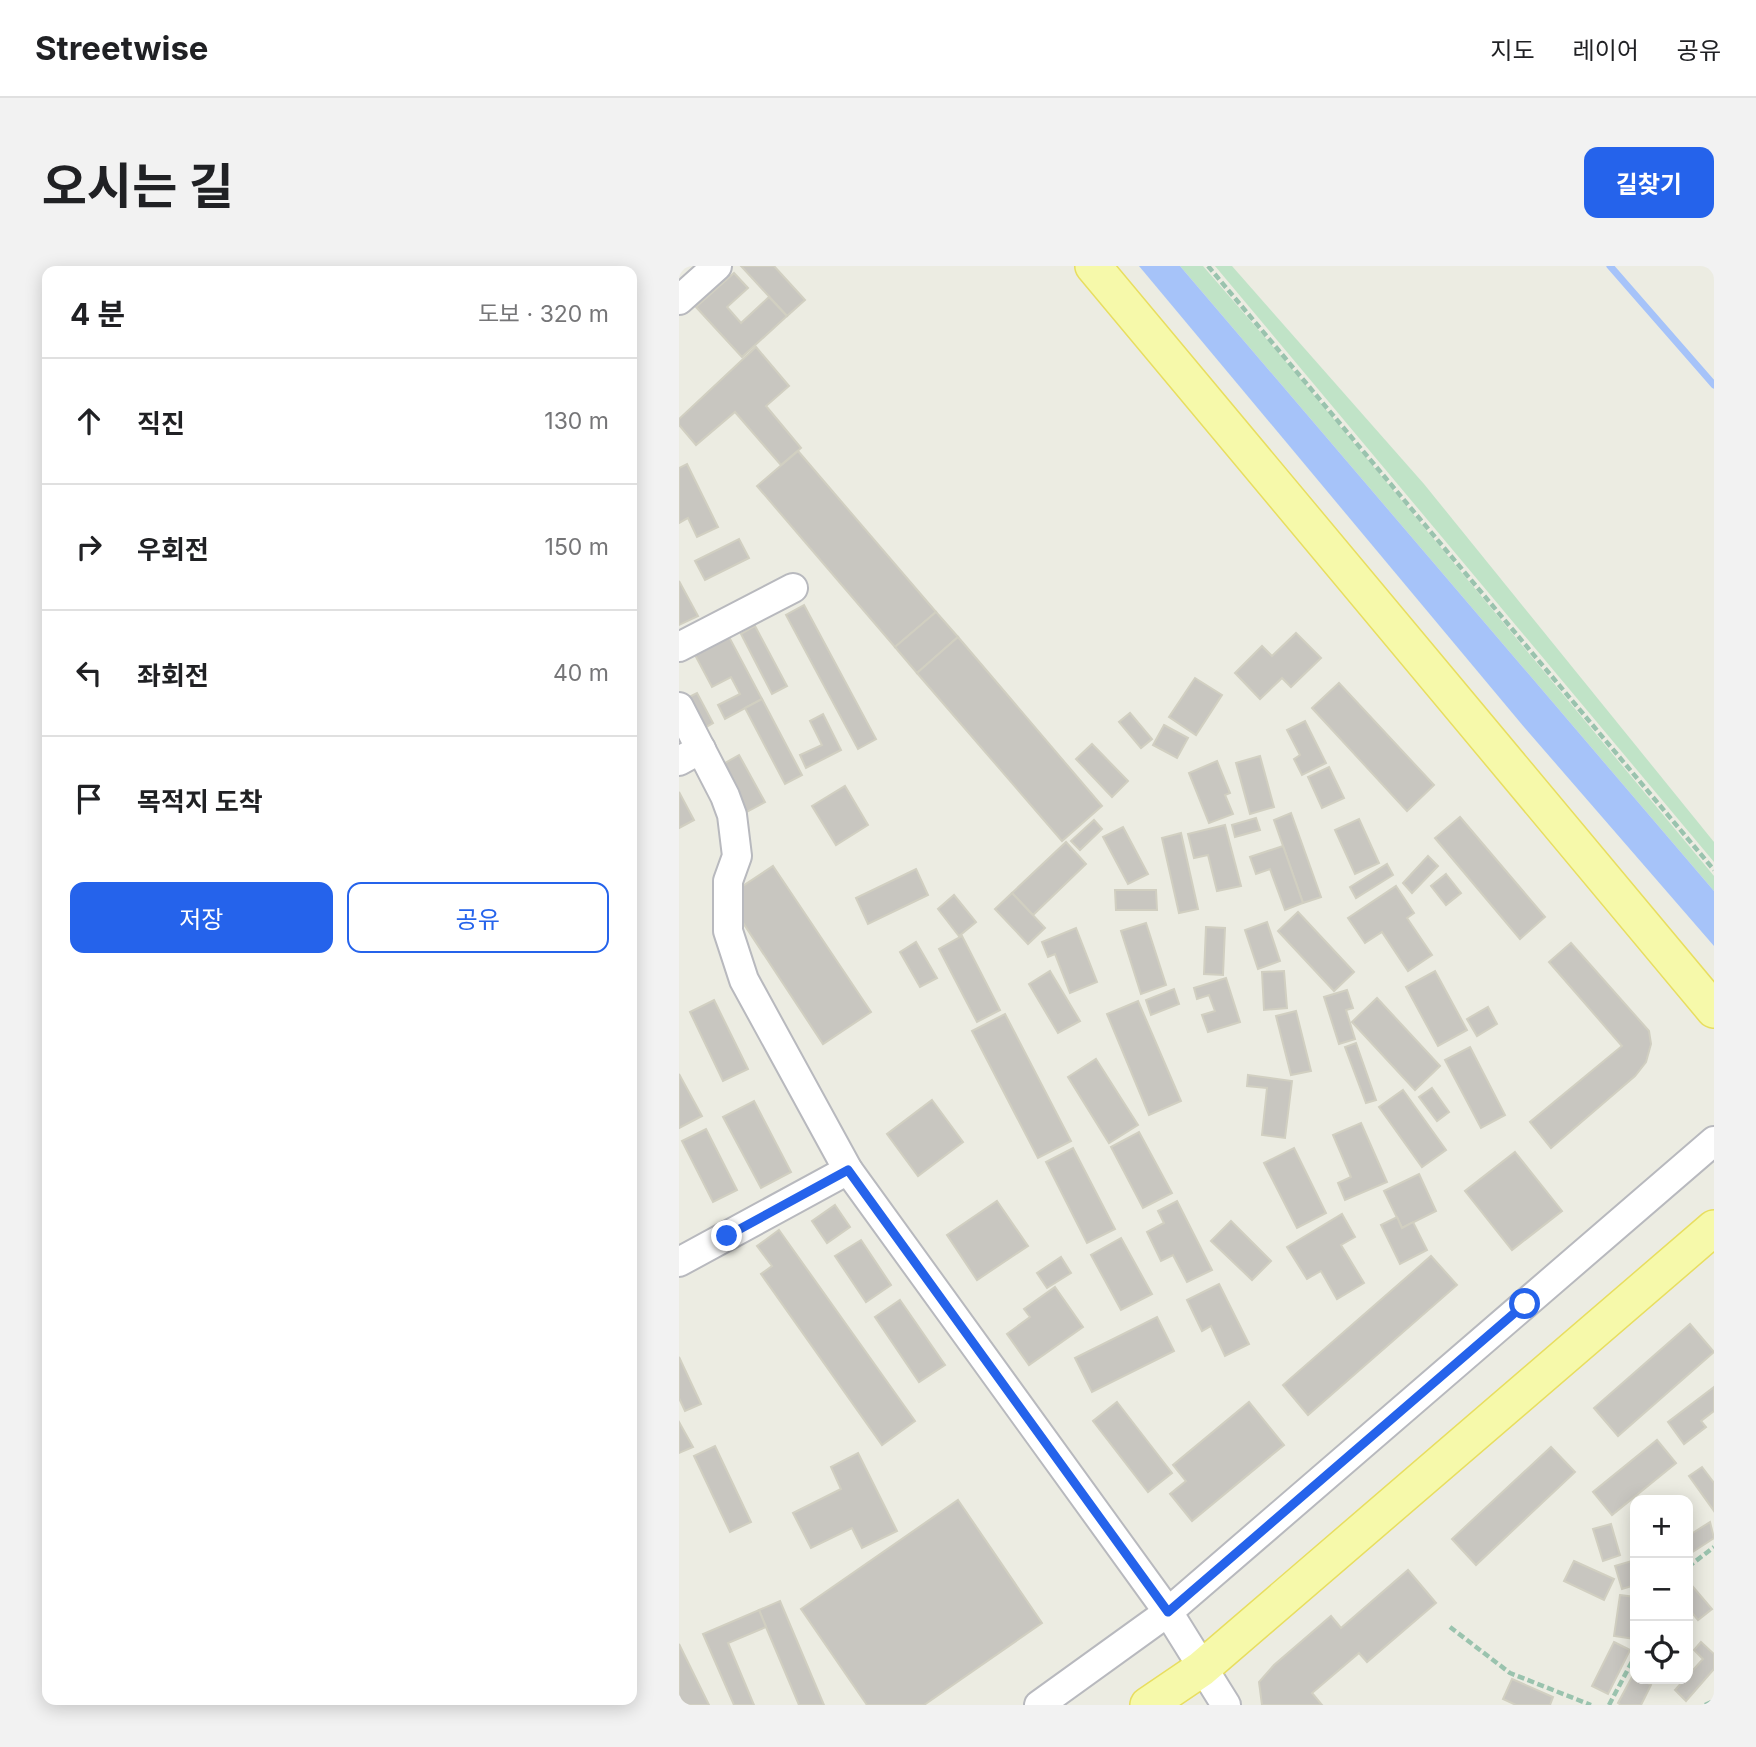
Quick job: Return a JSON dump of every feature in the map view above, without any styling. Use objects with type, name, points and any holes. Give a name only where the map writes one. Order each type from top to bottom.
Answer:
[{"type":"main road","points":[[1093,266],[1714,1010]]},
{"type":"main road","points":[[1148,1705],[1201,1668],[1714,1228]]},
{"type":"street","points":[[679,300],[717,266]]},
{"type":"street","points":[[679,647],[793,588]]},
{"type":"street","points":[[679,707],[690,755],[725,796],[731,815],[737,856],[729,881],[727,931],[744,980],[848,1170],[1168,1612],[1226,1705]]},
{"type":"street","points":[[1039,1705],[1168,1612],[1714,1141]]},
{"type":"street","points":[[679,1262],[848,1170]]},
{"type":"path","points":[[1207,266],[1714,870]]},
{"type":"path","points":[[1693,1563],[1714,1547]]},
{"type":"path","points":[[1450,1627],[1510,1673],[1591,1705]]},
{"type":"path","points":[[1609,1705],[1630,1665]]},
{"type":"path","points":[[1705,1705],[1714,1701]]},
{"type":"green space","points":[[1180,266],[1203,266],[1294,371],[1714,876],[1714,891]]},
{"type":"green space","points":[[1215,266],[1232,266],[1424,484],[1714,842],[1714,862]]},
{"type":"water","points":[[1139,266],[1180,266],[1714,891],[1714,946],[1524,727]]},
{"type":"building","points":[[741,266],[774,266],[805,300],[787,316]]},
{"type":"building","points":[[734,273],[748,288],[727,307],[741,323],[769,297],[787,316],[742,357],[696,307]]},
{"type":"building","points":[[756,347],[789,386],[766,406],[801,448],[781,465],[735,412],[696,445],[679,425],[679,419]]},
{"type":"building","points":[[798,451],[936,612],[895,647],[757,486]]},
{"type":"building","points":[[687,464],[718,527],[697,537],[688,518],[679,523],[679,468]]},
{"type":"building","points":[[739,539],[749,558],[705,580],[695,561]]},
{"type":"building","points":[[679,581],[698,616],[679,625]]},
{"type":"building","points":[[804,605],[876,739],[858,749],[786,615]]},
{"type":"building","points":[[936,612],[958,637],[917,673],[895,647]]},
{"type":"building","points":[[755,626],[787,686],[772,694],[741,634]]},
{"type":"building","points":[[1296,633],[1321,658],[1291,687],[1282,678],[1260,699],[1235,673],[1262,646],[1272,656]]},
{"type":"building","points":[[729,637],[762,699],[725,719],[718,705],[740,694],[731,677],[712,687],[695,655]]},
{"type":"building","points":[[958,637],[1102,806],[1062,841],[917,673]]},
{"type":"building","points":[[1195,678],[1222,695],[1196,735],[1169,717]]},
{"type":"building","points":[[1339,683],[1434,785],[1407,811],[1312,708]]},
{"type":"building","points":[[697,693],[713,723],[699,731],[683,700]]},
{"type":"building","points":[[762,699],[802,775],[785,784],[745,708]]},
{"type":"building","points":[[1130,713],[1152,739],[1141,748],[1119,722]]},
{"type":"building","points":[[823,714],[841,750],[806,768],[800,755],[822,745],[810,721]]},
{"type":"building","points":[[1305,721],[1326,763],[1302,775],[1294,759],[1300,755],[1287,730]]},
{"type":"building","points":[[1164,725],[1188,738],[1177,758],[1153,745]]},
{"type":"building","points":[[1092,744],[1128,781],[1112,797],[1076,759]]},
{"type":"building","points":[[739,755],[765,802],[743,814],[718,767]]},
{"type":"building","points":[[1260,756],[1274,807],[1250,814],[1236,763]]},
{"type":"building","points":[[1217,761],[1230,793],[1225,795],[1233,814],[1209,823],[1189,773]]},
{"type":"building","points":[[1329,767],[1344,798],[1322,808],[1308,777]]},
{"type":"building","points":[[845,786],[868,825],[836,845],[812,806]]},
{"type":"building","points":[[679,792],[694,820],[679,828]]},
{"type":"building","points":[[1291,813],[1321,897],[1303,903],[1274,820]]},
{"type":"building","points":[[1460,817],[1545,917],[1520,939],[1435,838]]},
{"type":"building","points":[[1256,818],[1260,830],[1235,837],[1232,825]]},
{"type":"building","points":[[1359,819],[1379,863],[1355,874],[1335,830]]},
{"type":"building","points":[[1094,820],[1102,829],[1080,850],[1071,841]]},
{"type":"building","points":[[1225,825],[1241,886],[1217,891],[1208,855],[1194,858],[1188,834]]},
{"type":"building","points":[[1123,827],[1148,874],[1128,884],[1103,837]]},
{"type":"building","points":[[1181,833],[1198,909],[1179,913],[1162,838]]},
{"type":"building","points":[[1066,842],[1086,864],[1033,915],[1012,893]]},
{"type":"building","points":[[1283,846],[1303,903],[1285,910],[1270,869],[1256,874],[1250,857]]},
{"type":"building","points":[[1428,856],[1438,866],[1412,893],[1403,883]]},
{"type":"building","points":[[1387,864],[1393,875],[1356,898],[1350,887]]},
{"type":"building","points":[[773,866],[871,1012],[823,1044],[726,897]]},
{"type":"building","points":[[916,869],[928,895],[868,924],[856,898]]},
{"type":"building","points":[[1446,874],[1461,893],[1446,905],[1431,886]]},
{"type":"building","points":[[1396,886],[1414,913],[1407,918],[1432,955],[1408,971],[1382,932],[1365,943],[1348,918]]},
{"type":"building","points":[[1115,890],[1156,890],[1157,910],[1116,910]]},
{"type":"building","points":[[1012,893],[1045,928],[1028,944],[995,909]]},
{"type":"building","points":[[954,895],[976,922],[959,936],[938,909]]},
{"type":"building","points":[[1298,912],[1354,972],[1334,991],[1278,931]]},
{"type":"building","points":[[1267,922],[1280,961],[1258,969],[1245,930]]},
{"type":"building","points":[[1146,923],[1166,985],[1141,994],[1121,931]]},
{"type":"building","points":[[1206,927],[1225,928],[1223,975],[1204,974]]},
{"type":"building","points":[[1076,928],[1097,982],[1070,993],[1055,954],[1048,957],[1042,942]]},
{"type":"building","points":[[962,936],[1000,1010],[977,1022],[939,949]]},
{"type":"building","points":[[916,942],[937,978],[920,987],[900,952]]},
{"type":"building","points":[[1571,943],[1649,1031],[1651,1044],[1646,1062],[1635,1076],[1551,1148],[1530,1122],[1622,1046],[1549,962]]},
{"type":"building","points":[[1050,971],[1080,1021],[1058,1033],[1029,984]]},
{"type":"building","points":[[1284,971],[1287,1008],[1264,1010],[1262,972]]},
{"type":"building","points":[[1435,971],[1467,1030],[1438,1046],[1406,987]]},
{"type":"building","points":[[1226,978],[1240,1022],[1208,1032],[1202,1015],[1215,1011],[1209,995],[1197,999],[1194,988]]},
{"type":"building","points":[[1174,989],[1179,1004],[1151,1015],[1146,1000]]},
{"type":"building","points":[[1347,990],[1353,1008],[1346,1010],[1355,1039],[1339,1044],[1324,997]]},
{"type":"building","points":[[1377,998],[1440,1066],[1415,1090],[1352,1022]]},
{"type":"building","points":[[714,1000],[748,1069],[723,1081],[690,1012]]},
{"type":"building","points":[[1138,1001],[1181,1101],[1149,1115],[1107,1014]]},
{"type":"building","points":[[1488,1007],[1497,1024],[1477,1036],[1467,1019]]},
{"type":"building","points":[[1296,1011],[1311,1071],[1291,1075],[1276,1016]]},
{"type":"building","points":[[1005,1014],[1071,1141],[1038,1158],[972,1031]]},
{"type":"building","points":[[1356,1043],[1376,1100],[1366,1103],[1345,1047]]},
{"type":"building","points":[[1470,1047],[1505,1115],[1481,1128],[1445,1060]]},
{"type":"building","points":[[1096,1059],[1138,1125],[1109,1143],[1068,1077]]},
{"type":"building","points":[[679,1074],[702,1116],[679,1128]]},
{"type":"building","points":[[1248,1075],[1292,1081],[1285,1138],[1262,1135],[1267,1088],[1247,1086]]},
{"type":"building","points":[[1432,1088],[1449,1112],[1437,1121],[1419,1097]]},
{"type":"building","points":[[1403,1090],[1446,1150],[1422,1167],[1379,1107]]},
{"type":"building","points":[[932,1100],[963,1142],[918,1176],[887,1134]]},
{"type":"building","points":[[754,1101],[791,1172],[761,1188],[723,1117]]},
{"type":"building","points":[[1361,1123],[1387,1182],[1345,1200],[1338,1183],[1351,1177],[1333,1135]]},
{"type":"building","points":[[706,1129],[737,1190],[713,1202],[682,1141]]},
{"type":"building","points":[[1139,1132],[1172,1193],[1143,1208],[1111,1147]]},
{"type":"building","points":[[1073,1148],[1115,1229],[1087,1243],[1046,1162]]},
{"type":"building","points":[[1294,1148],[1326,1213],[1297,1228],[1264,1163]]},
{"type":"building","points":[[1515,1152],[1562,1211],[1512,1250],[1465,1191]]},
{"type":"building","points":[[1419,1174],[1436,1211],[1402,1228],[1384,1191]]},
{"type":"building","points":[[997,1201],[1028,1246],[977,1280],[947,1235]]},
{"type":"building","points":[[1177,1201],[1212,1270],[1187,1282],[1173,1255],[1161,1261],[1147,1232],[1164,1223],[1158,1211]]},
{"type":"building","points":[[835,1205],[850,1227],[827,1243],[812,1221]]},
{"type":"building","points":[[1342,1214],[1355,1237],[1341,1245],[1364,1283],[1337,1299],[1321,1271],[1307,1279],[1287,1247]]},
{"type":"building","points":[[1397,1217],[1402,1228],[1413,1222],[1427,1250],[1400,1264],[1381,1225]]},
{"type":"building","points":[[1231,1221],[1271,1261],[1252,1280],[1211,1241]]},
{"type":"building","points":[[779,1230],[915,1421],[882,1445],[761,1274],[772,1266],[757,1246]]},
{"type":"building","points":[[1121,1238],[1152,1294],[1121,1310],[1091,1255]]},
{"type":"building","points":[[861,1240],[891,1285],[866,1302],[835,1256]]},
{"type":"building","points":[[1431,1256],[1457,1285],[1308,1415],[1283,1385]]},
{"type":"building","points":[[1061,1257],[1071,1273],[1047,1288],[1037,1273]]},
{"type":"building","points":[[1219,1284],[1249,1344],[1225,1356],[1211,1326],[1202,1331],[1187,1300]]},
{"type":"building","points":[[1055,1287],[1083,1327],[1029,1365],[1007,1334],[1030,1317],[1024,1309]]},
{"type":"building","points":[[900,1300],[945,1365],[919,1382],[875,1317]]},
{"type":"building","points":[[1157,1317],[1174,1351],[1092,1392],[1075,1358]]},
{"type":"building","points":[[1690,1324],[1714,1352],[1618,1436],[1594,1408]]},
{"type":"building","points":[[679,1357],[701,1404],[685,1411],[679,1398]]},
{"type":"building","points":[[1714,1387],[1714,1411],[1701,1421],[1706,1427],[1684,1444],[1668,1422]]},
{"type":"building","points":[[1117,1402],[1172,1473],[1148,1492],[1093,1421]]},
{"type":"building","points":[[1249,1402],[1284,1445],[1192,1521],[1170,1494],[1186,1481],[1173,1465]]},
{"type":"building","points":[[679,1422],[693,1447],[679,1453]]},
{"type":"building","points":[[1657,1440],[1676,1463],[1637,1495],[1630,1495],[1630,1500],[1612,1515],[1593,1492]]},
{"type":"building","points":[[715,1446],[751,1522],[730,1532],[694,1456]]},
{"type":"building","points":[[1551,1447],[1575,1472],[1476,1565],[1452,1539]]},
{"type":"building","points":[[858,1453],[897,1531],[862,1548],[852,1528],[811,1548],[793,1513],[841,1489],[831,1467]]},
{"type":"building","points":[[1702,1467],[1714,1483],[1714,1511],[1689,1476]]},
{"type":"building","points":[[958,1500],[1042,1623],[924,1705],[867,1705],[801,1609]]},
{"type":"building","points":[[1710,1522],[1714,1538],[1693,1552],[1693,1533]]},
{"type":"building","points":[[1611,1524],[1620,1555],[1603,1561],[1593,1529]]},
{"type":"building","points":[[1574,1561],[1614,1579],[1604,1600],[1564,1581]]},
{"type":"building","points":[[1630,1562],[1630,1587],[1622,1589],[1615,1566]]},
{"type":"building","points":[[1408,1570],[1436,1603],[1367,1662],[1359,1653],[1312,1693],[1322,1705],[1262,1705],[1259,1682],[1274,1665],[1331,1616],[1341,1628]]},
{"type":"building","points":[[1693,1587],[1712,1609],[1698,1620],[1693,1614]]},
{"type":"building","points":[[1620,1595],[1630,1596],[1630,1638],[1614,1636]]},
{"type":"building","points":[[780,1601],[824,1705],[799,1705],[759,1610]]},
{"type":"building","points":[[759,1610],[766,1627],[728,1643],[754,1705],[734,1705],[703,1634]]},
{"type":"building","points":[[1614,1642],[1630,1650],[1608,1694],[1592,1686]]},
{"type":"building","points":[[1701,1642],[1714,1654],[1714,1669],[1686,1701],[1675,1690],[1680,1684],[1693,1684],[1693,1670],[1703,1659],[1694,1650]]},
{"type":"building","points":[[679,1644],[709,1705],[679,1705]]},
{"type":"building","points":[[1512,1679],[1553,1697],[1550,1705],[1516,1705],[1503,1699]]},
{"type":"building","points":[[1630,1681],[1630,1684],[1651,1685],[1641,1705],[1618,1703]]},
{"type":"waterway","points":[[1610,266],[1714,385]]},
{"type":"route","points":[[727,1236],[848,1170],[1168,1612],[1525,1304]]}]
